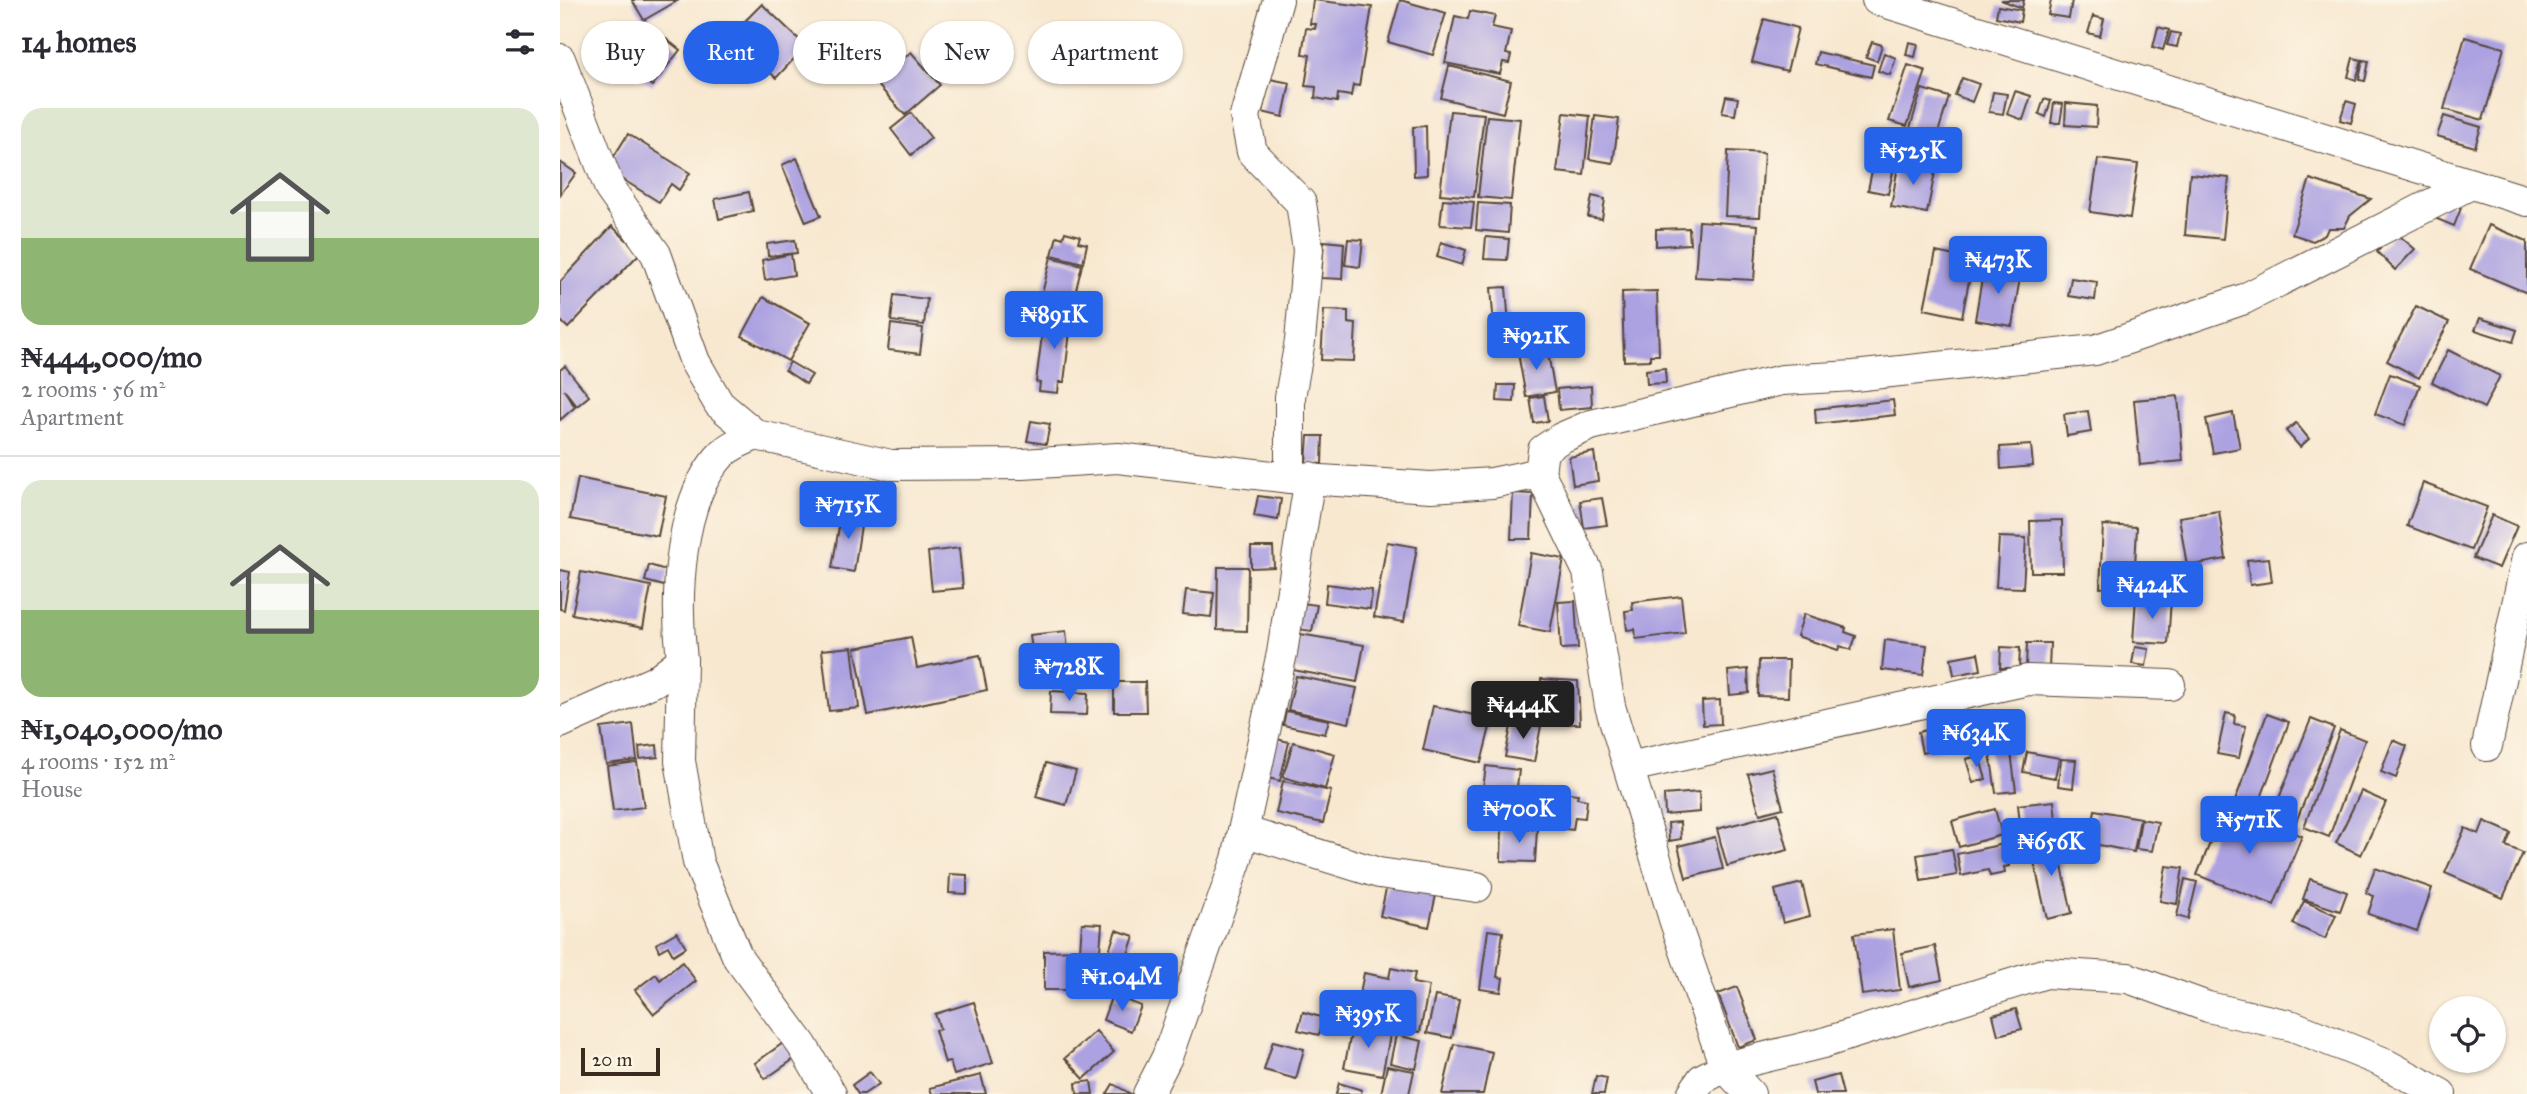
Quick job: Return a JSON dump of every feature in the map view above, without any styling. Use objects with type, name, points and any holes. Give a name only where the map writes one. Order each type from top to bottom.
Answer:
[{"type":"street","points":[[1148,1094],[1167,1057],[1237,859],[1282,653],[1300,477],[1290,397],[1300,341],[1308,250],[1301,203],[1252,152],[1245,116],[1278,0]]},
{"type":"street","points":[[1877,0],[2527,201]]},
{"type":"street","points":[[560,59],[610,189],[656,254],[695,362],[719,404],[755,435],[891,465],[1023,464],[1118,458],[1300,477],[1431,487],[1492,483],[1540,473]]},
{"type":"street","points":[[1750,1094],[1725,1066],[1674,919],[1610,706],[1588,572],[1540,473],[1543,450],[1561,438],[1591,425],[1782,380],[1854,376],[2095,350],[2244,299],[2470,184]]},
{"type":"street","points":[[755,435],[724,452],[710,469],[685,530],[678,624],[682,660],[680,761],[698,862],[738,958],[802,1045],[831,1094]]},
{"type":"street","points":[[2487,746],[2527,557]]},
{"type":"street","points":[[560,723],[655,681],[682,660]]},
{"type":"street","points":[[1629,767],[2028,680],[2170,685]]},
{"type":"street","points":[[1243,831],[1379,873],[1477,887]]},
{"type":"street","points":[[1692,1094],[1702,1079],[1725,1066],[1823,1043],[2046,973],[2128,978],[2208,1007],[2293,1026],[2380,1062],[2441,1094]]},
{"type":"building","points":[[632,0],[679,0],[644,20]]},
{"type":"building","points":[[1313,0],[1372,7],[1359,86],[1353,85],[1351,96],[1338,94],[1337,102],[1315,98],[1316,87],[1305,86],[1310,55],[1302,54],[1306,28],[1315,29],[1316,24],[1310,24]]},
{"type":"building","points":[[1400,0],[1446,13],[1433,55],[1388,42]]},
{"type":"building","points":[[2001,0],[2024,0],[2022,8]]},
{"type":"building","points":[[2051,0],[2072,0],[2069,18],[2048,15]]},
{"type":"building","points":[[762,4],[793,34],[793,60],[779,75],[779,21],[745,21]]},
{"type":"building","points":[[1998,6],[2022,10],[2020,22],[1996,17]]},
{"type":"building","points":[[1470,11],[1495,16],[1492,27],[1511,31],[1506,54],[1511,55],[1509,63],[1503,62],[1500,74],[1445,63],[1455,16],[1468,19]]},
{"type":"building","points":[[2093,16],[2104,19],[2100,36],[2088,33]]},
{"type":"building","points":[[1764,19],[1798,28],[1787,71],[1752,62]]},
{"type":"building","points":[[2158,27],[2169,30],[2163,50],[2153,47]]},
{"type":"building","points":[[2171,32],[2180,34],[2177,47],[2167,45]]},
{"type":"building","points":[[2465,37],[2504,48],[2483,120],[2444,109]]},
{"type":"building","points":[[669,41],[680,50],[669,64]]},
{"type":"building","points":[[1872,42],[1882,45],[1877,61],[1866,57]]},
{"type":"building","points":[[1909,42],[1918,44],[1915,57],[1906,55]]},
{"type":"building","points":[[911,52],[920,62],[920,84],[940,85],[905,115],[877,84],[906,84],[906,56]]},
{"type":"building","points":[[1818,52],[1874,65],[1871,77],[1815,64]]},
{"type":"building","points":[[1884,53],[1896,58],[1890,75],[1878,71]]},
{"type":"building","points":[[2353,58],[2362,60],[2356,80],[2348,77]]},
{"type":"building","points":[[2363,60],[2369,61],[2365,81],[2359,80]]},
{"type":"building","points":[[1908,65],[1926,71],[1907,126],[1889,121]]},
{"type":"building","points":[[1449,66],[1511,81],[1503,113],[1441,98]]},
{"type":"building","points":[[1962,78],[1979,84],[1972,102],[1955,95]]},
{"type":"building","points":[[1270,79],[1290,83],[1283,117],[1262,112]]},
{"type":"building","points":[[1922,89],[1949,97],[1937,136],[1910,128]]},
{"type":"building","points":[[2015,91],[2031,96],[2023,120],[2007,114]]},
{"type":"building","points":[[1993,92],[2007,94],[2003,114],[1989,112]]},
{"type":"building","points":[[1726,96],[1738,98],[1735,115],[1722,113]]},
{"type":"building","points":[[2044,99],[2051,101],[2046,117],[2039,114]]},
{"type":"building","points":[[2346,101],[2356,104],[2351,123],[2340,120]]},
{"type":"building","points":[[2054,103],[2063,104],[2060,123],[2051,123]]},
{"type":"building","points":[[2066,103],[2097,106],[2096,127],[2065,125]]},
{"type":"building","points":[[1450,111],[1484,114],[1474,197],[1440,194]]},
{"type":"building","points":[[911,113],[931,138],[911,155],[891,129]]},
{"type":"building","points":[[1564,113],[1590,116],[1584,175],[1557,172]]},
{"type":"building","points":[[1487,116],[1520,119],[1511,200],[1478,197]]},
{"type":"building","points":[[1595,116],[1619,119],[1613,163],[1589,159]]},
{"type":"building","points":[[2444,116],[2481,127],[2475,147],[2437,136]]},
{"type":"building","points":[[1426,126],[1427,175],[1414,176],[1413,127]]},
{"type":"building","points":[[628,134],[690,173],[679,190],[671,184],[659,202],[606,169]]},
{"type":"building","points":[[1878,141],[1899,145],[1888,194],[1868,190]]},
{"type":"building","points":[[1728,151],[1764,153],[1760,217],[1725,216]]},
{"type":"building","points":[[797,158],[821,216],[806,222],[782,165]]},
{"type":"building","points":[[2098,159],[2138,164],[2130,218],[2090,212]]},
{"type":"building","points":[[1899,160],[1936,167],[1927,213],[1891,207]]},
{"type":"building","points":[[560,162],[576,173],[560,195]]},
{"type":"building","points":[[2190,174],[2229,178],[2223,239],[2185,235]]},
{"type":"building","points":[[2310,179],[2371,199],[2350,216],[2344,228],[2328,228],[2325,235],[2313,241],[2292,234]]},
{"type":"building","points":[[749,192],[753,211],[719,219],[715,199]]},
{"type":"building","points":[[1592,196],[1605,199],[1602,219],[1588,217]]},
{"type":"building","points":[[1443,199],[1474,202],[1471,227],[1440,225]]},
{"type":"building","points":[[2444,202],[2461,208],[2454,226],[2437,219]]},
{"type":"building","points":[[1478,203],[1510,205],[1508,233],[1476,230]]},
{"type":"building","points":[[1699,221],[1758,225],[1754,280],[1695,277]]},
{"type":"building","points":[[2489,225],[2527,241],[2527,293],[2470,269]]},
{"type":"building","points":[[612,226],[640,253],[568,328],[560,320],[560,282]]},
{"type":"building","points":[[1689,228],[1690,244],[1656,246],[1656,229]]},
{"type":"building","points":[[1065,232],[1080,236],[1078,242],[1087,244],[1083,263],[1052,255],[1057,236],[1063,238]]},
{"type":"building","points":[[2395,232],[2415,249],[2395,270],[2377,252]]},
{"type":"building","points":[[1486,237],[1509,239],[1507,260],[1484,259]]},
{"type":"building","points":[[1348,239],[1363,240],[1360,267],[1345,265]]},
{"type":"building","points":[[795,240],[797,253],[768,256],[767,244]]},
{"type":"building","points":[[1324,241],[1344,243],[1342,279],[1321,278]]},
{"type":"building","points":[[1441,242],[1466,250],[1462,265],[1437,257]]},
{"type":"building","points":[[1936,252],[1973,260],[1962,317],[1924,309]]},
{"type":"building","points":[[791,254],[794,275],[765,280],[762,260]]},
{"type":"building","points":[[1051,257],[1082,265],[1071,310],[1040,302]]},
{"type":"building","points":[[1984,266],[2021,271],[2012,326],[1975,320]]},
{"type":"building","points":[[2071,278],[2097,282],[2095,300],[2068,296]]},
{"type":"building","points":[[1506,287],[1510,339],[1495,341],[1491,288]]},
{"type":"building","points":[[1657,291],[1659,355],[1650,355],[1650,360],[1624,361],[1622,292]]},
{"type":"building","points":[[894,295],[927,299],[924,325],[891,321]]},
{"type":"building","points":[[763,297],[810,323],[788,361],[742,336]]},
{"type":"building","points":[[2416,306],[2449,322],[2419,378],[2387,361]]},
{"type":"building","points":[[1324,310],[1348,311],[1348,323],[1356,324],[1354,361],[1321,360]]},
{"type":"building","points":[[1045,312],[1072,315],[1064,382],[1059,382],[1058,393],[1039,391],[1040,383],[1036,382]]},
{"type":"building","points":[[2480,318],[2517,330],[2513,342],[2475,330]]},
{"type":"building","points":[[891,324],[923,328],[920,354],[888,350]]},
{"type":"building","points":[[1547,348],[1555,392],[1526,397],[1518,353]]},
{"type":"building","points":[[2448,350],[2500,376],[2484,408],[2432,382]]},
{"type":"building","points":[[790,362],[812,375],[806,384],[785,370]]},
{"type":"building","points":[[565,366],[589,396],[577,406],[564,390],[575,407],[560,420],[560,370]]},
{"type":"building","points":[[1665,368],[1666,383],[1647,384],[1646,370]]},
{"type":"building","points":[[2390,374],[2420,385],[2405,425],[2375,414]]},
{"type":"building","points":[[1498,385],[1515,385],[1514,402],[1497,401]]},
{"type":"building","points":[[1591,386],[1592,407],[1559,410],[1557,389]]},
{"type":"building","points":[[1544,396],[1548,421],[1534,423],[1530,398]]},
{"type":"building","points":[[2178,396],[2183,461],[2140,465],[2134,400]]},
{"type":"building","points":[[1893,400],[1895,415],[1816,424],[1815,409]]},
{"type":"building","points":[[2088,411],[2091,432],[2067,436],[2064,414]]},
{"type":"building","points":[[2233,413],[2240,448],[2213,453],[2206,419]]},
{"type":"building","points":[[1031,421],[1050,424],[1046,444],[1027,441]]},
{"type":"building","points":[[2296,423],[2309,439],[2300,447],[2286,431]]},
{"type":"building","points":[[1308,436],[1323,436],[1322,464],[1306,463]]},
{"type":"building","points":[[2031,445],[2033,466],[2001,469],[2000,447]]},
{"type":"building","points":[[1594,452],[1598,481],[1573,485],[1569,457]]},
{"type":"building","points":[[578,478],[666,496],[658,536],[570,519]]},
{"type":"building","points":[[2423,483],[2487,507],[2471,550],[2407,526]]},
{"type":"building","points":[[1513,493],[1533,494],[1531,539],[1511,539]]},
{"type":"building","points":[[1258,496],[1281,499],[1278,520],[1254,516]]},
{"type":"building","points":[[1602,498],[1607,525],[1584,528],[1580,501]]},
{"type":"building","points":[[842,509],[863,512],[854,572],[832,568]]},
{"type":"building","points":[[2219,511],[2226,559],[2187,566],[2179,517]]},
{"type":"building","points":[[2492,515],[2517,526],[2499,568],[2473,558]]},
{"type":"building","points":[[2062,520],[2063,572],[2031,572],[2030,521]]},
{"type":"building","points":[[2103,525],[2137,527],[2134,585],[2100,588]]},
{"type":"building","points":[[1999,537],[2026,538],[2023,588],[1996,587]]},
{"type":"building","points":[[1387,542],[1417,547],[1404,622],[1374,617]]},
{"type":"building","points":[[1251,547],[1273,547],[1274,567],[1251,568]]},
{"type":"building","points":[[959,548],[963,588],[932,591],[928,552]]},
{"type":"building","points":[[1531,553],[1564,559],[1550,632],[1518,626]]},
{"type":"building","points":[[2269,558],[2272,582],[2250,585],[2247,560]]},
{"type":"building","points":[[649,565],[669,571],[664,586],[645,581]]},
{"type":"building","points":[[1218,567],[1248,567],[1247,631],[1217,630]]},
{"type":"building","points":[[560,570],[570,572],[564,610],[560,609]]},
{"type":"building","points":[[581,572],[651,586],[643,628],[572,614]]},
{"type":"building","points":[[1327,584],[1372,590],[1370,609],[1325,603]]},
{"type":"building","points":[[1186,590],[1214,593],[1211,617],[1183,614]]},
{"type":"building","points":[[1681,596],[1685,633],[1636,639],[1635,629],[1627,630],[1625,611],[1633,610],[1632,602]]},
{"type":"building","points":[[2136,597],[2171,599],[2168,644],[2133,642]]},
{"type":"building","points":[[1575,601],[1578,648],[1561,649],[1558,602]]},
{"type":"building","points":[[1294,602],[1317,605],[1312,631],[1290,628]]},
{"type":"building","points":[[1804,614],[1846,628],[1845,632],[1856,636],[1851,650],[1840,646],[1838,650],[1797,636]]},
{"type":"building","points":[[1066,631],[1070,670],[1035,674],[1030,635]]},
{"type":"building","points":[[1300,634],[1364,645],[1357,682],[1293,670]]},
{"type":"building","points":[[911,637],[917,668],[980,655],[987,690],[868,715],[855,648]]},
{"type":"building","points":[[1885,640],[1927,645],[1923,675],[1882,670]]},
{"type":"building","points":[[2027,643],[2050,643],[2049,669],[2026,668]]},
{"type":"building","points":[[852,647],[859,708],[829,711],[822,650]]},
{"type":"building","points":[[2001,647],[2020,648],[2019,668],[2000,668]]},
{"type":"building","points":[[2135,647],[2149,649],[2146,666],[2132,664]]},
{"type":"building","points":[[1978,653],[1981,670],[1954,675],[1951,658]]},
{"type":"building","points":[[1759,660],[1789,660],[1788,697],[1758,696]]},
{"type":"building","points":[[1748,669],[1749,693],[1730,695],[1728,671]]},
{"type":"building","points":[[1296,676],[1357,688],[1349,723],[1288,710]]},
{"type":"building","points":[[1541,679],[1578,681],[1580,724],[1539,723]]},
{"type":"building","points":[[1114,682],[1145,682],[1146,712],[1114,712]]},
{"type":"building","points":[[1051,691],[1088,693],[1087,715],[1050,714]]},
{"type":"building","points":[[1720,700],[1721,724],[1703,725],[1702,701]]},
{"type":"building","points":[[1433,706],[1492,719],[1481,763],[1423,750]]},
{"type":"building","points":[[1286,711],[1329,720],[1325,734],[1283,725]]},
{"type":"building","points":[[2226,713],[2235,715],[2234,724],[2246,726],[2239,758],[2217,754]]},
{"type":"building","points":[[2267,714],[2289,722],[2257,809],[2235,801]]},
{"type":"building","points":[[2311,719],[2334,728],[2296,822],[2273,813]]},
{"type":"building","points":[[1512,721],[1541,726],[1534,762],[1505,757]]},
{"type":"building","points":[[633,724],[637,760],[606,764],[601,728]]},
{"type":"building","points":[[1939,727],[1943,748],[1922,753],[1918,732]]},
{"type":"building","points":[[2008,729],[2016,791],[1996,793],[1987,732]]},
{"type":"building","points":[[2340,730],[2365,740],[2329,837],[2304,827]]},
{"type":"building","points":[[1269,737],[1289,742],[1280,781],[1260,776]]},
{"type":"building","points":[[2393,740],[2407,746],[2396,778],[2381,772]]},
{"type":"building","points":[[1293,742],[1335,754],[1325,789],[1283,777]]},
{"type":"building","points":[[657,745],[658,757],[640,759],[639,747]]},
{"type":"building","points":[[2027,752],[2059,758],[2055,778],[2023,772]]},
{"type":"building","points":[[1979,756],[1986,779],[1973,783],[1966,759]]},
{"type":"building","points":[[2061,759],[2076,760],[2073,788],[2058,786]]},
{"type":"building","points":[[637,762],[644,807],[613,811],[607,766]]},
{"type":"building","points":[[1046,763],[1076,771],[1066,805],[1036,797]]},
{"type":"building","points":[[1486,766],[1519,770],[1517,787],[1578,794],[1577,798],[1587,800],[1585,818],[1575,817],[1573,830],[1479,819]]},
{"type":"building","points":[[1772,768],[1783,808],[1760,814],[1748,774]]},
{"type":"building","points":[[1283,781],[1331,791],[1323,823],[1276,813]]},
{"type":"building","points":[[2361,791],[2386,802],[2361,855],[2336,843]]},
{"type":"building","points":[[1699,792],[1700,812],[1665,815],[1664,795]]},
{"type":"building","points":[[2054,801],[2057,829],[2021,833],[2018,805]]},
{"type":"building","points":[[2225,806],[2302,836],[2274,905],[2197,875]]},
{"type":"building","points":[[1995,809],[2002,835],[1959,847],[1952,821]]},
{"type":"building","points":[[2095,810],[2140,818],[2134,852],[2089,843]]},
{"type":"building","points":[[1778,813],[1788,850],[1727,866],[1717,829]]},
{"type":"building","points":[[2141,819],[2158,822],[2152,851],[2136,849]]},
{"type":"building","points":[[2484,821],[2511,833],[2506,846],[2523,853],[2503,898],[2445,873],[2465,828],[2479,834]]},
{"type":"building","points":[[1680,822],[1681,839],[1669,841],[1668,823]]},
{"type":"building","points":[[1502,827],[1537,829],[1535,862],[1501,861]]},
{"type":"building","points":[[1715,837],[1723,869],[1686,878],[1678,846]]},
{"type":"building","points":[[2056,838],[2072,913],[2047,919],[2030,844]]},
{"type":"building","points":[[2004,844],[2009,866],[2004,867],[2005,873],[1990,876],[1988,870],[1961,876],[1957,854]]},
{"type":"building","points":[[1952,849],[1957,875],[1921,881],[1917,855]]},
{"type":"building","points":[[2166,866],[2183,868],[2177,904],[2160,901]]},
{"type":"building","points":[[2375,868],[2432,888],[2417,931],[2368,914],[2374,896],[2366,893]]},
{"type":"building","points":[[950,874],[967,875],[967,894],[949,893]]},
{"type":"building","points":[[2185,879],[2197,882],[2188,919],[2177,916]]},
{"type":"building","points":[[2310,879],[2347,892],[2340,911],[2303,899]]},
{"type":"building","points":[[1802,883],[1810,916],[1783,923],[1775,890]]},
{"type":"building","points":[[1387,885],[1436,895],[1429,927],[1380,916]]},
{"type":"building","points":[[2304,901],[2336,915],[2325,939],[2293,924]]},
{"type":"building","points":[[1082,923],[1102,924],[1100,951],[1080,950]]},
{"type":"building","points":[[1893,929],[1900,990],[1862,995],[1854,934]]},
{"type":"building","points":[[1116,930],[1134,936],[1126,960],[1108,954]]},
{"type":"building","points":[[1488,930],[1503,932],[1497,977],[1503,978],[1501,992],[1480,989]]},
{"type":"building","points":[[677,932],[686,947],[673,955],[668,946],[659,951],[656,944]]},
{"type":"building","points":[[1935,946],[1942,980],[1909,987],[1902,953]]},
{"type":"building","points":[[1080,950],[1080,990],[1044,990],[1044,951]]},
{"type":"building","points":[[682,962],[696,981],[654,1014],[635,990],[656,974],[660,980]]},
{"type":"building","points":[[1083,964],[1104,964],[1105,983],[1084,983]]},
{"type":"building","points":[[1391,968],[1415,973],[1413,983],[1429,986],[1420,1032],[1355,1019],[1364,973],[1389,978]]},
{"type":"building","points":[[1737,987],[1757,1040],[1738,1047],[1718,994]]},
{"type":"building","points":[[1112,995],[1141,1006],[1131,1031],[1103,1020]]},
{"type":"building","points":[[1435,996],[1459,1000],[1452,1038],[1427,1033]]},
{"type":"building","points":[[974,1002],[993,1063],[954,1075],[950,1062],[945,1063],[935,1030],[940,1029],[935,1014]]},
{"type":"building","points":[[2016,1009],[2022,1029],[1998,1035],[1993,1015]]},
{"type":"building","points":[[1303,1012],[1324,1018],[1319,1035],[1298,1030]]},
{"type":"building","points":[[1353,1024],[1391,1031],[1382,1075],[1344,1068]]},
{"type":"building","points":[[1096,1031],[1114,1052],[1084,1079],[1065,1058]]},
{"type":"building","points":[[1396,1035],[1422,1041],[1416,1069],[1390,1063]]},
{"type":"building","points":[[786,1041],[797,1057],[765,1079],[755,1063]]},
{"type":"building","points":[[1273,1041],[1304,1049],[1296,1079],[1264,1070]]},
{"type":"building","points":[[1454,1044],[1492,1052],[1483,1094],[1442,1094]]},
{"type":"building","points":[[1387,1066],[1414,1071],[1409,1094],[1381,1094]]},
{"type":"building","points":[[870,1072],[879,1084],[864,1094],[858,1094],[852,1085]]},
{"type":"building","points":[[981,1075],[986,1094],[932,1094],[930,1088]]},
{"type":"building","points":[[1838,1075],[1843,1094],[1815,1094],[1812,1082]]},
{"type":"building","points":[[1596,1076],[1607,1078],[1604,1094],[1592,1094]]},
{"type":"building","points":[[1091,1081],[1093,1094],[1077,1094],[1076,1083]]},
{"type":"building","points":[[1339,1083],[1362,1090],[1361,1094],[1336,1094]]},
{"type":"building","points":[[1113,1084],[1131,1094],[1107,1094]]}]
